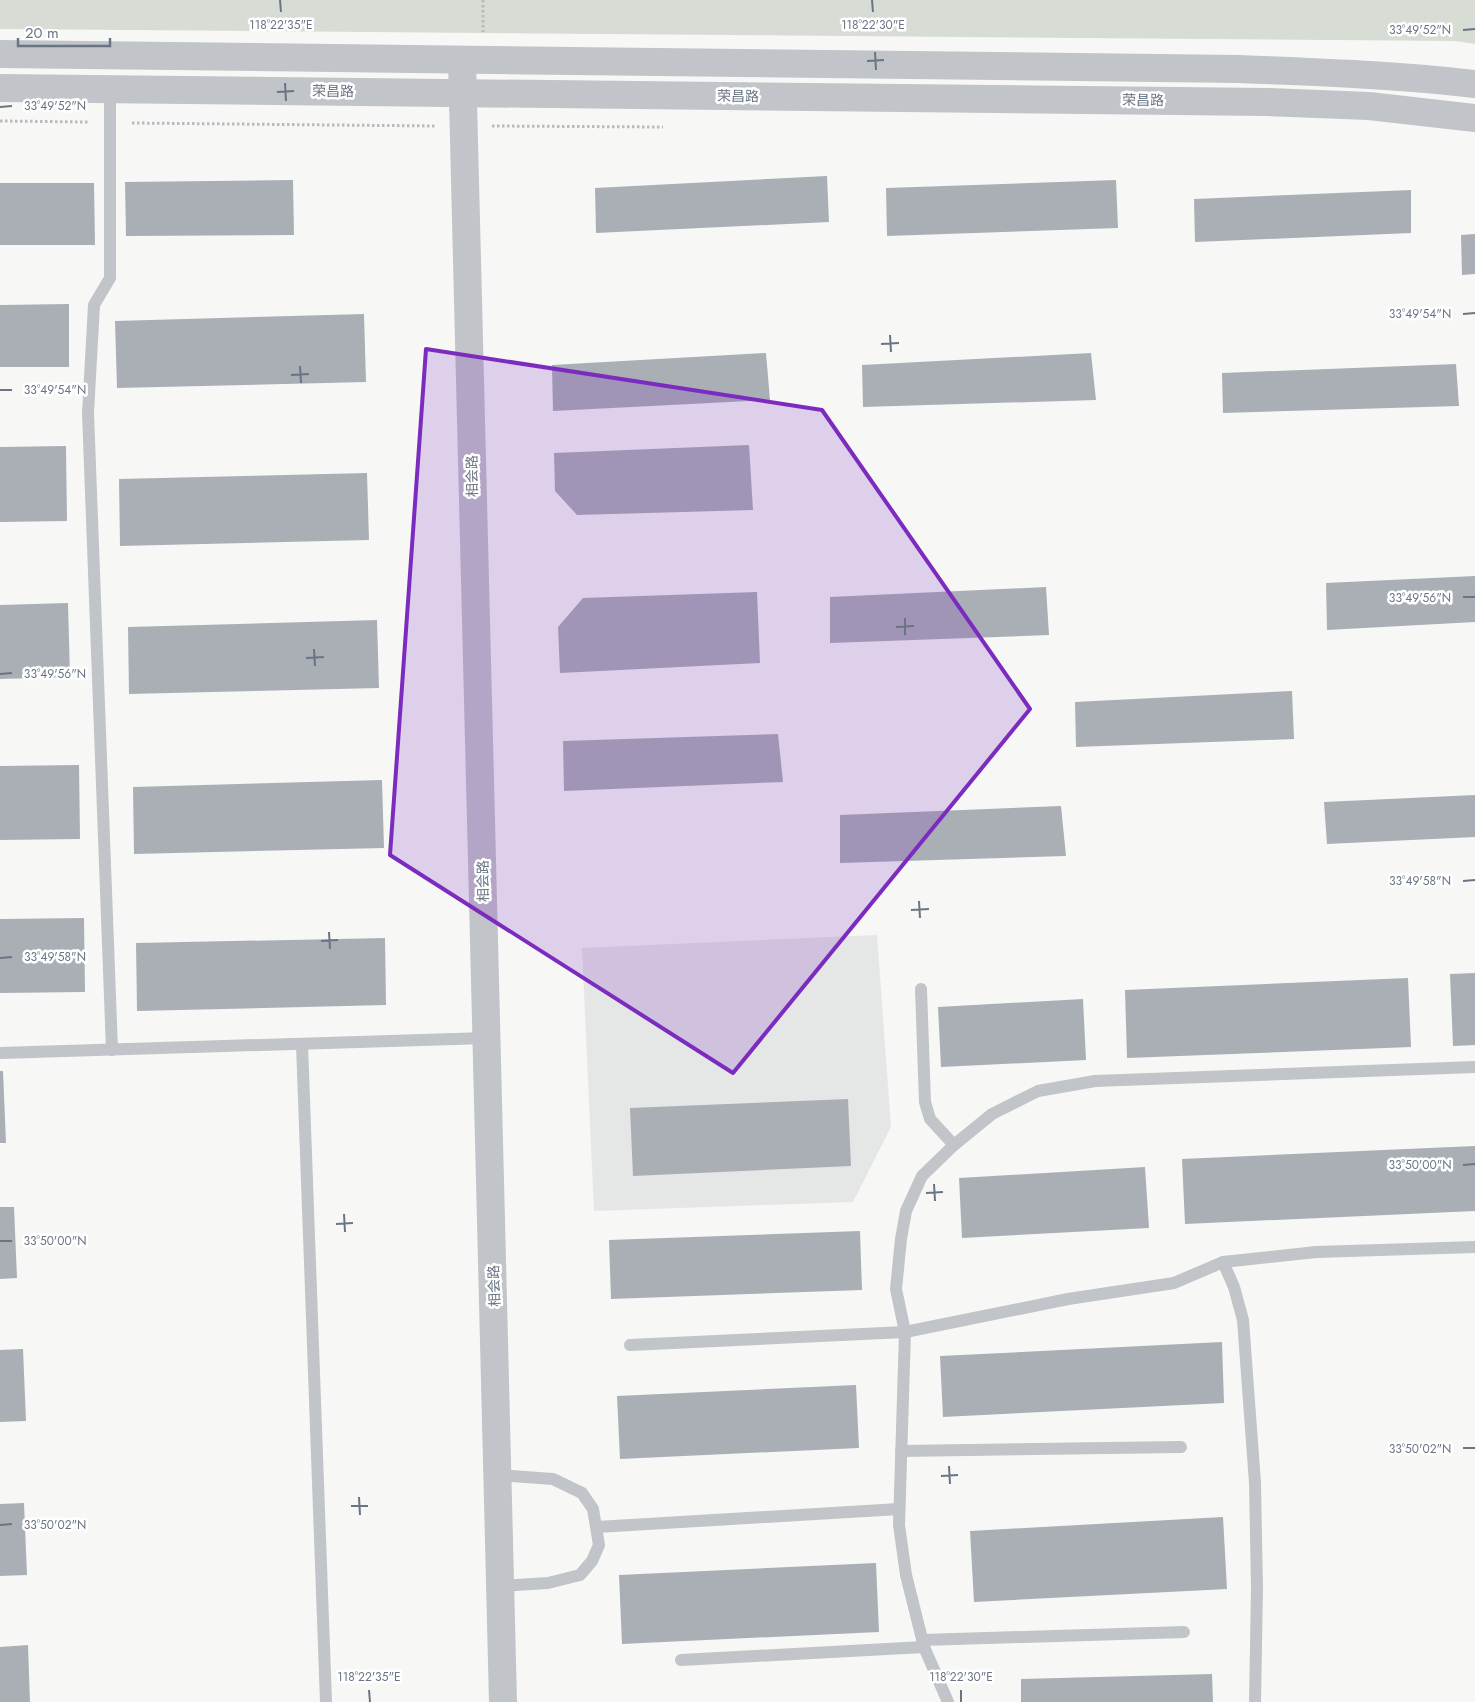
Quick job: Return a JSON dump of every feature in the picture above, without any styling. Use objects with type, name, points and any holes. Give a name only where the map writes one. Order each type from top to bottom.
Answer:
[{"type":"street","points":[[0,54],[1239,69],[1354,73],[1475,84]]},
{"type":"street","name":"相会路","points":[[462,60],[504,1702]]},
{"type":"street","name":"荣昌路","points":[[0,88],[1267,102],[1369,106],[1475,118]]},
{"type":"lane","points":[[110,89],[110,278],[94,306],[88,414],[112,1050]]},
{"type":"lane","points":[[921,989],[925,1102],[930,1119],[954,1145]]},
{"type":"lane","points":[[0,1054],[487,1038]]},
{"type":"lane","points":[[302,1044],[326,1702]]},
{"type":"lane","points":[[948,1702],[923,1644],[906,1575],[899,1525],[905,1332],[896,1288],[900,1239],[906,1212],[922,1176],[954,1145],[992,1114],[1038,1091],[1095,1081],[1475,1066]]},
{"type":"lane","points":[[630,1345],[905,1332],[1068,1300],[1174,1283],[1222,1262],[1316,1252],[1475,1247]]},
{"type":"lane","points":[[1222,1262],[1234,1287],[1244,1330],[1254,1483],[1257,1588],[1255,1702]]},
{"type":"lane","points":[[901,1451],[1182,1447]]},
{"type":"lane","points":[[499,1475],[553,1479],[582,1493],[593,1509],[599,1545],[592,1561],[580,1575],[548,1584],[500,1586]]},
{"type":"lane","points":[[597,1527],[899,1510]]},
{"type":"lane","points":[[681,1660],[923,1644],[1184,1632]]},
{"type":"path","points":[[0,121],[672,128]]},
{"type":"highlighted area","points":[[426,349],[822,410],[1030,709],[733,1073],[390,855]]},
{"type":"shaded area","points":[[0,0],[1475,0],[1475,44],[1455,41],[0,29]]},
{"type":"shaded area","points":[[877,935],[891,1127],[853,1202],[594,1211],[582,948]]},
{"type":"building","points":[[827,176],[829,222],[596,233],[595,188]]},
{"type":"building","points":[[293,180],[294,235],[126,236],[125,182]]},
{"type":"building","points":[[1116,180],[1118,228],[887,236],[886,188]]},
{"type":"building","points":[[0,183],[94,183],[95,245],[0,245]]},
{"type":"building","points":[[1411,190],[1411,233],[1195,242],[1194,199]]},
{"type":"building","points":[[1475,234],[1475,274],[1462,275],[1461,235]]},
{"type":"building","points":[[69,304],[69,367],[0,367],[0,305]]},
{"type":"building","points":[[364,314],[366,382],[117,388],[115,321]]},
{"type":"building","points":[[766,353],[770,400],[553,411],[552,365]]},
{"type":"building","points":[[1091,353],[1096,400],[863,407],[862,365]]},
{"type":"building","points":[[1456,364],[1459,406],[1223,413],[1222,373]]},
{"type":"building","points":[[749,445],[753,510],[577,515],[555,491],[554,453]]},
{"type":"building","points":[[66,446],[67,521],[0,522],[0,447]]},
{"type":"building","points":[[367,473],[369,540],[120,546],[119,479]]},
{"type":"building","points":[[1475,576],[1475,622],[1327,630],[1326,583]]},
{"type":"building","points":[[1046,587],[1049,635],[830,643],[830,597]]},
{"type":"building","points":[[757,592],[760,663],[560,673],[558,627],[583,598]]},
{"type":"building","points":[[68,603],[70,677],[0,679],[0,605]]},
{"type":"building","points":[[377,620],[379,688],[129,694],[128,627]]},
{"type":"building","points":[[1292,691],[1294,739],[1076,747],[1075,702]]},
{"type":"building","points":[[778,734],[783,782],[564,791],[563,741]]},
{"type":"building","points":[[79,765],[80,839],[0,840],[0,766]]},
{"type":"building","points":[[382,780],[384,848],[134,854],[133,787]]},
{"type":"building","points":[[1475,795],[1475,837],[1327,844],[1324,802]]},
{"type":"building","points":[[1061,806],[1066,856],[840,863],[840,815]]},
{"type":"building","points":[[84,918],[85,992],[0,993],[0,919]]},
{"type":"building","points":[[385,938],[386,1005],[137,1011],[136,943]]},
{"type":"building","points":[[1475,973],[1475,1045],[1453,1046],[1450,974]]},
{"type":"building","points":[[1408,978],[1411,1047],[1127,1058],[1125,990]]},
{"type":"building","points":[[1083,999],[1086,1060],[941,1067],[938,1007]]},
{"type":"building","points":[[0,1071],[3,1071],[6,1143],[0,1143]]},
{"type":"building","points":[[848,1099],[851,1166],[633,1176],[630,1108]]},
{"type":"building","points":[[1475,1146],[1475,1211],[1185,1224],[1182,1159]]},
{"type":"building","points":[[1145,1167],[1149,1228],[962,1238],[959,1178]]},
{"type":"building","points":[[0,1207],[14,1207],[17,1278],[0,1279]]},
{"type":"building","points":[[860,1231],[862,1290],[611,1299],[609,1240]]},
{"type":"building","points":[[1222,1342],[1224,1403],[943,1417],[940,1356]]},
{"type":"building","points":[[23,1349],[26,1421],[0,1422],[0,1350]]},
{"type":"building","points":[[856,1385],[859,1448],[620,1459],[617,1396]]},
{"type":"building","points":[[24,1503],[27,1575],[0,1576],[0,1504]]},
{"type":"building","points":[[1223,1517],[1227,1589],[974,1602],[970,1531]]},
{"type":"building","points":[[876,1563],[879,1632],[622,1644],[619,1575]]},
{"type":"building","points":[[28,1645],[30,1702],[0,1702],[0,1647]]},
{"type":"building","points":[[1212,1674],[1213,1702],[1021,1702],[1021,1679]]}]
